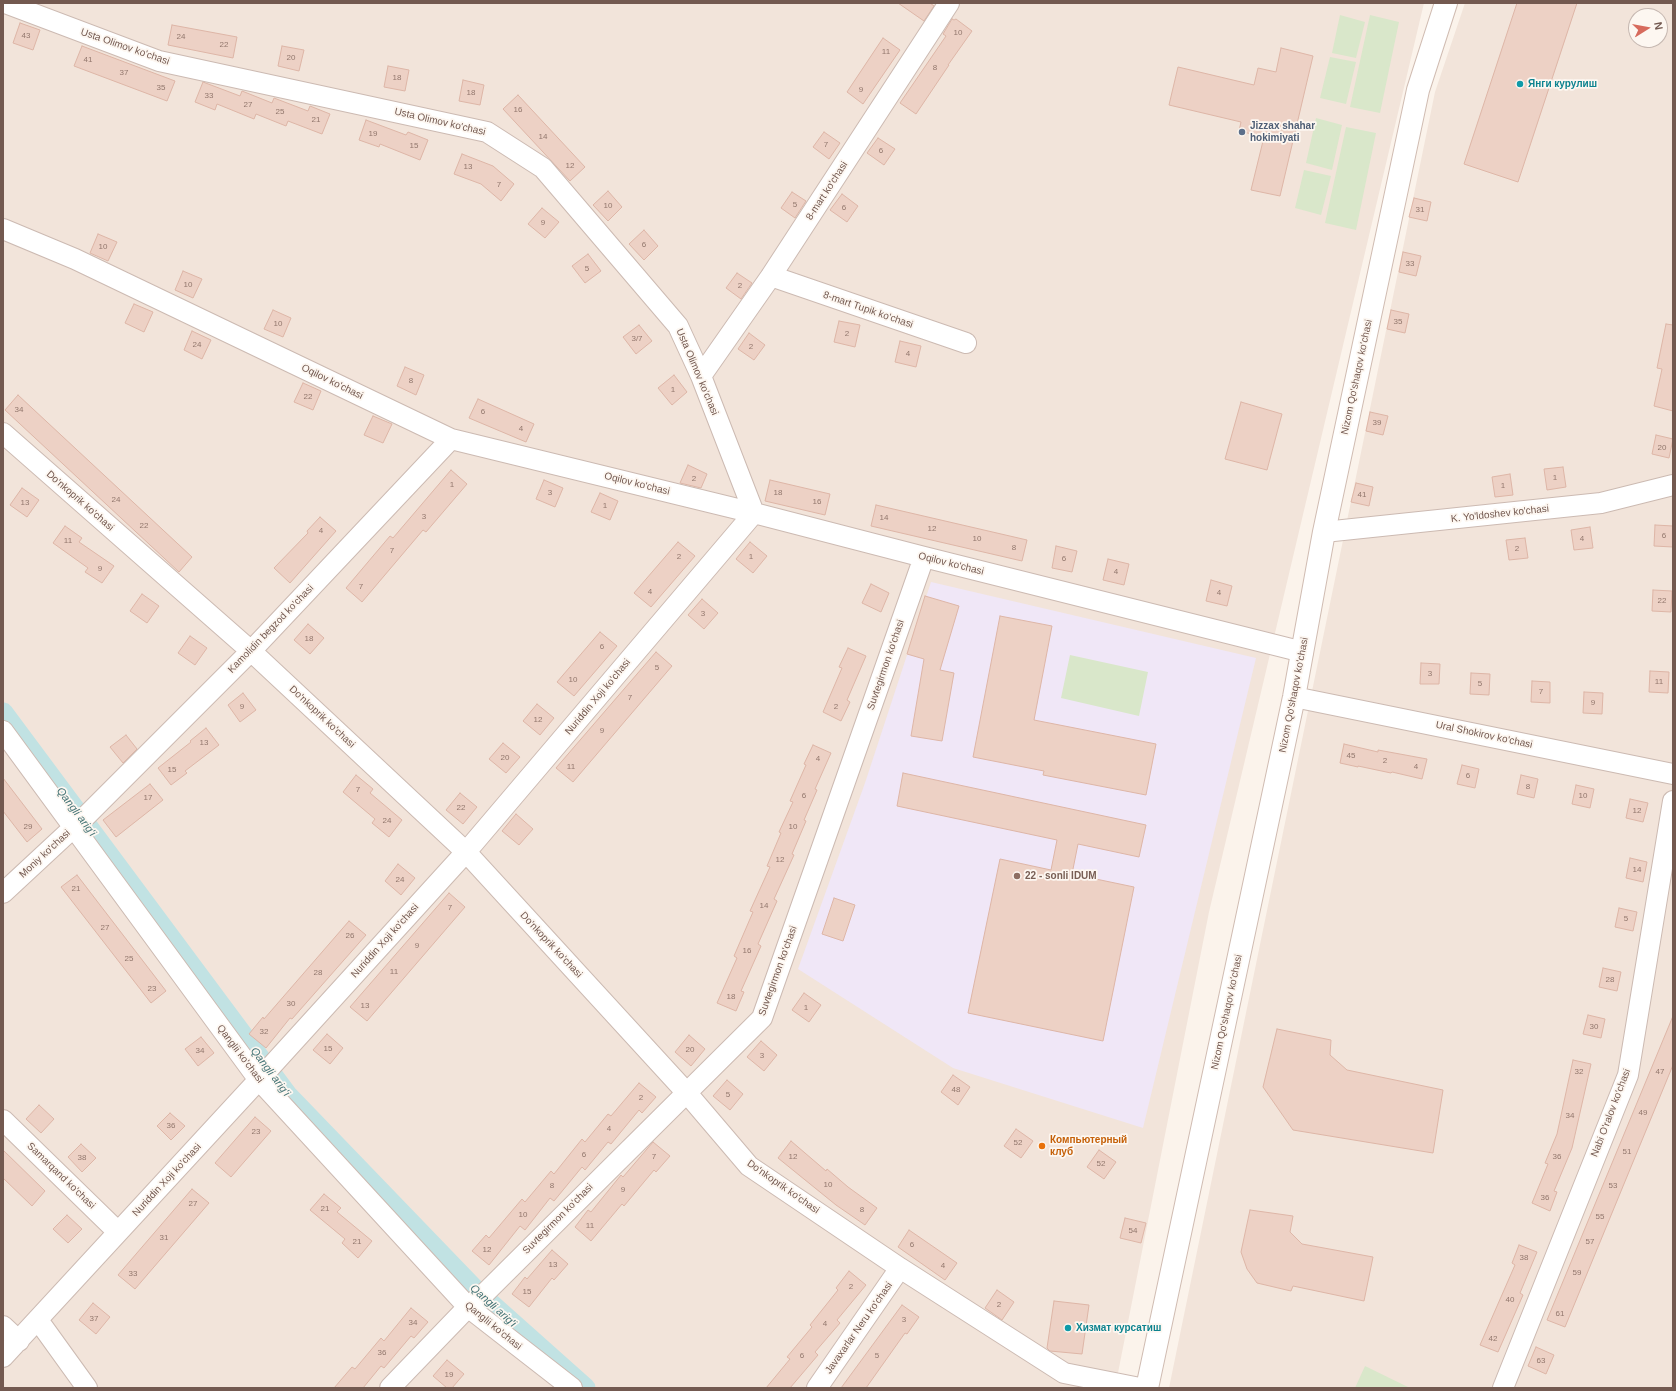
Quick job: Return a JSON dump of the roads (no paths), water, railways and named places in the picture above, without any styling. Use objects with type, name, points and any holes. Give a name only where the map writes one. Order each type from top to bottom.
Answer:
[{"type":"main road","name":"Nizom Qo'shaqov ko'chasi","points":[[1147,1388],[1294,697],[1324,532],[1418,90],[1446,3]]},
{"type":"street","name":"Usta Olimov ko'chasi","points":[[5,3],[159,61],[487,132],[543,168],[678,326],[701,376],[754,513]]},
{"type":"street","name":"8-mart ko'chasi","points":[[701,376],[771,276],[949,3]]},
{"type":"street","name":"Oqilov ko'chasi","points":[[3,230],[75,259],[451,439],[754,513],[1302,652]]},
{"type":"street","name":"8-mart Tupik ko'chasi","points":[[771,276],[966,343]]},
{"type":"street","name":"Do'nkoprik ko'chasi","points":[[3,433],[251,651],[466,852],[686,1092],[749,1166],[900,1268],[1064,1373],[1140,1388]]},
{"type":"street","name":"Kamolidin begzod ko'chasi","points":[[80,821],[251,651],[451,439]]},
{"type":"street","name":"K. Yo'ldoshev ko'chasi","points":[[1324,532],[1601,503],[1673,485]]},
{"type":"street","name":"Nuriddin Xoji ko'chasi","points":[[3,1358],[466,852],[754,513]]},
{"type":"street","name":"Suvtegirmon ko'chasi","points":[[390,1388],[476,1300],[762,1018],[924,557]]},
{"type":"street","name":"Ural Shokirov ko'chasi","points":[[1294,697],[1673,774]]},
{"type":"street","name":"Qanglii ko'chasi","points":[[3,731],[80,821],[266,1072],[476,1300],[572,1388]]},
{"type":"street","name":"Nabi O'ralov ko'chasi","points":[[1503,1388],[1628,1074],[1673,801]]},
{"type":"street","name":"Moniy ko'chasi","points":[[3,893],[80,821]]},
{"type":"street","name":"Samarqand ko'chasi","points":[[3,1120],[118,1232]]},
{"type":"street","name":"Javaxarlar Neru ko'chasi","points":[[817,1388],[900,1268]]},
{"type":"street","points":[[38,1320],[87,1388]]},
{"type":"street","points":[[3,1326],[19,1341]]},
{"type":"waterway","name":"Qangli arig'i","points":[[3,713],[287,1095],[475,1290],[585,1388]]},
{"type":"place","name":"Янги курулиш","points":[[1520,84]]},
{"type":"place","name":"Jizzax shahar hokimiyati","points":[[1242,132]]},
{"type":"place","name":"22 - sonli IDUM","points":[[1017,876]]},
{"type":"place","name":"Компьютерный клуб","points":[[1042,1146]]},
{"type":"place","name":"Хизмат курсатиш","points":[[1068,1328]]}]
